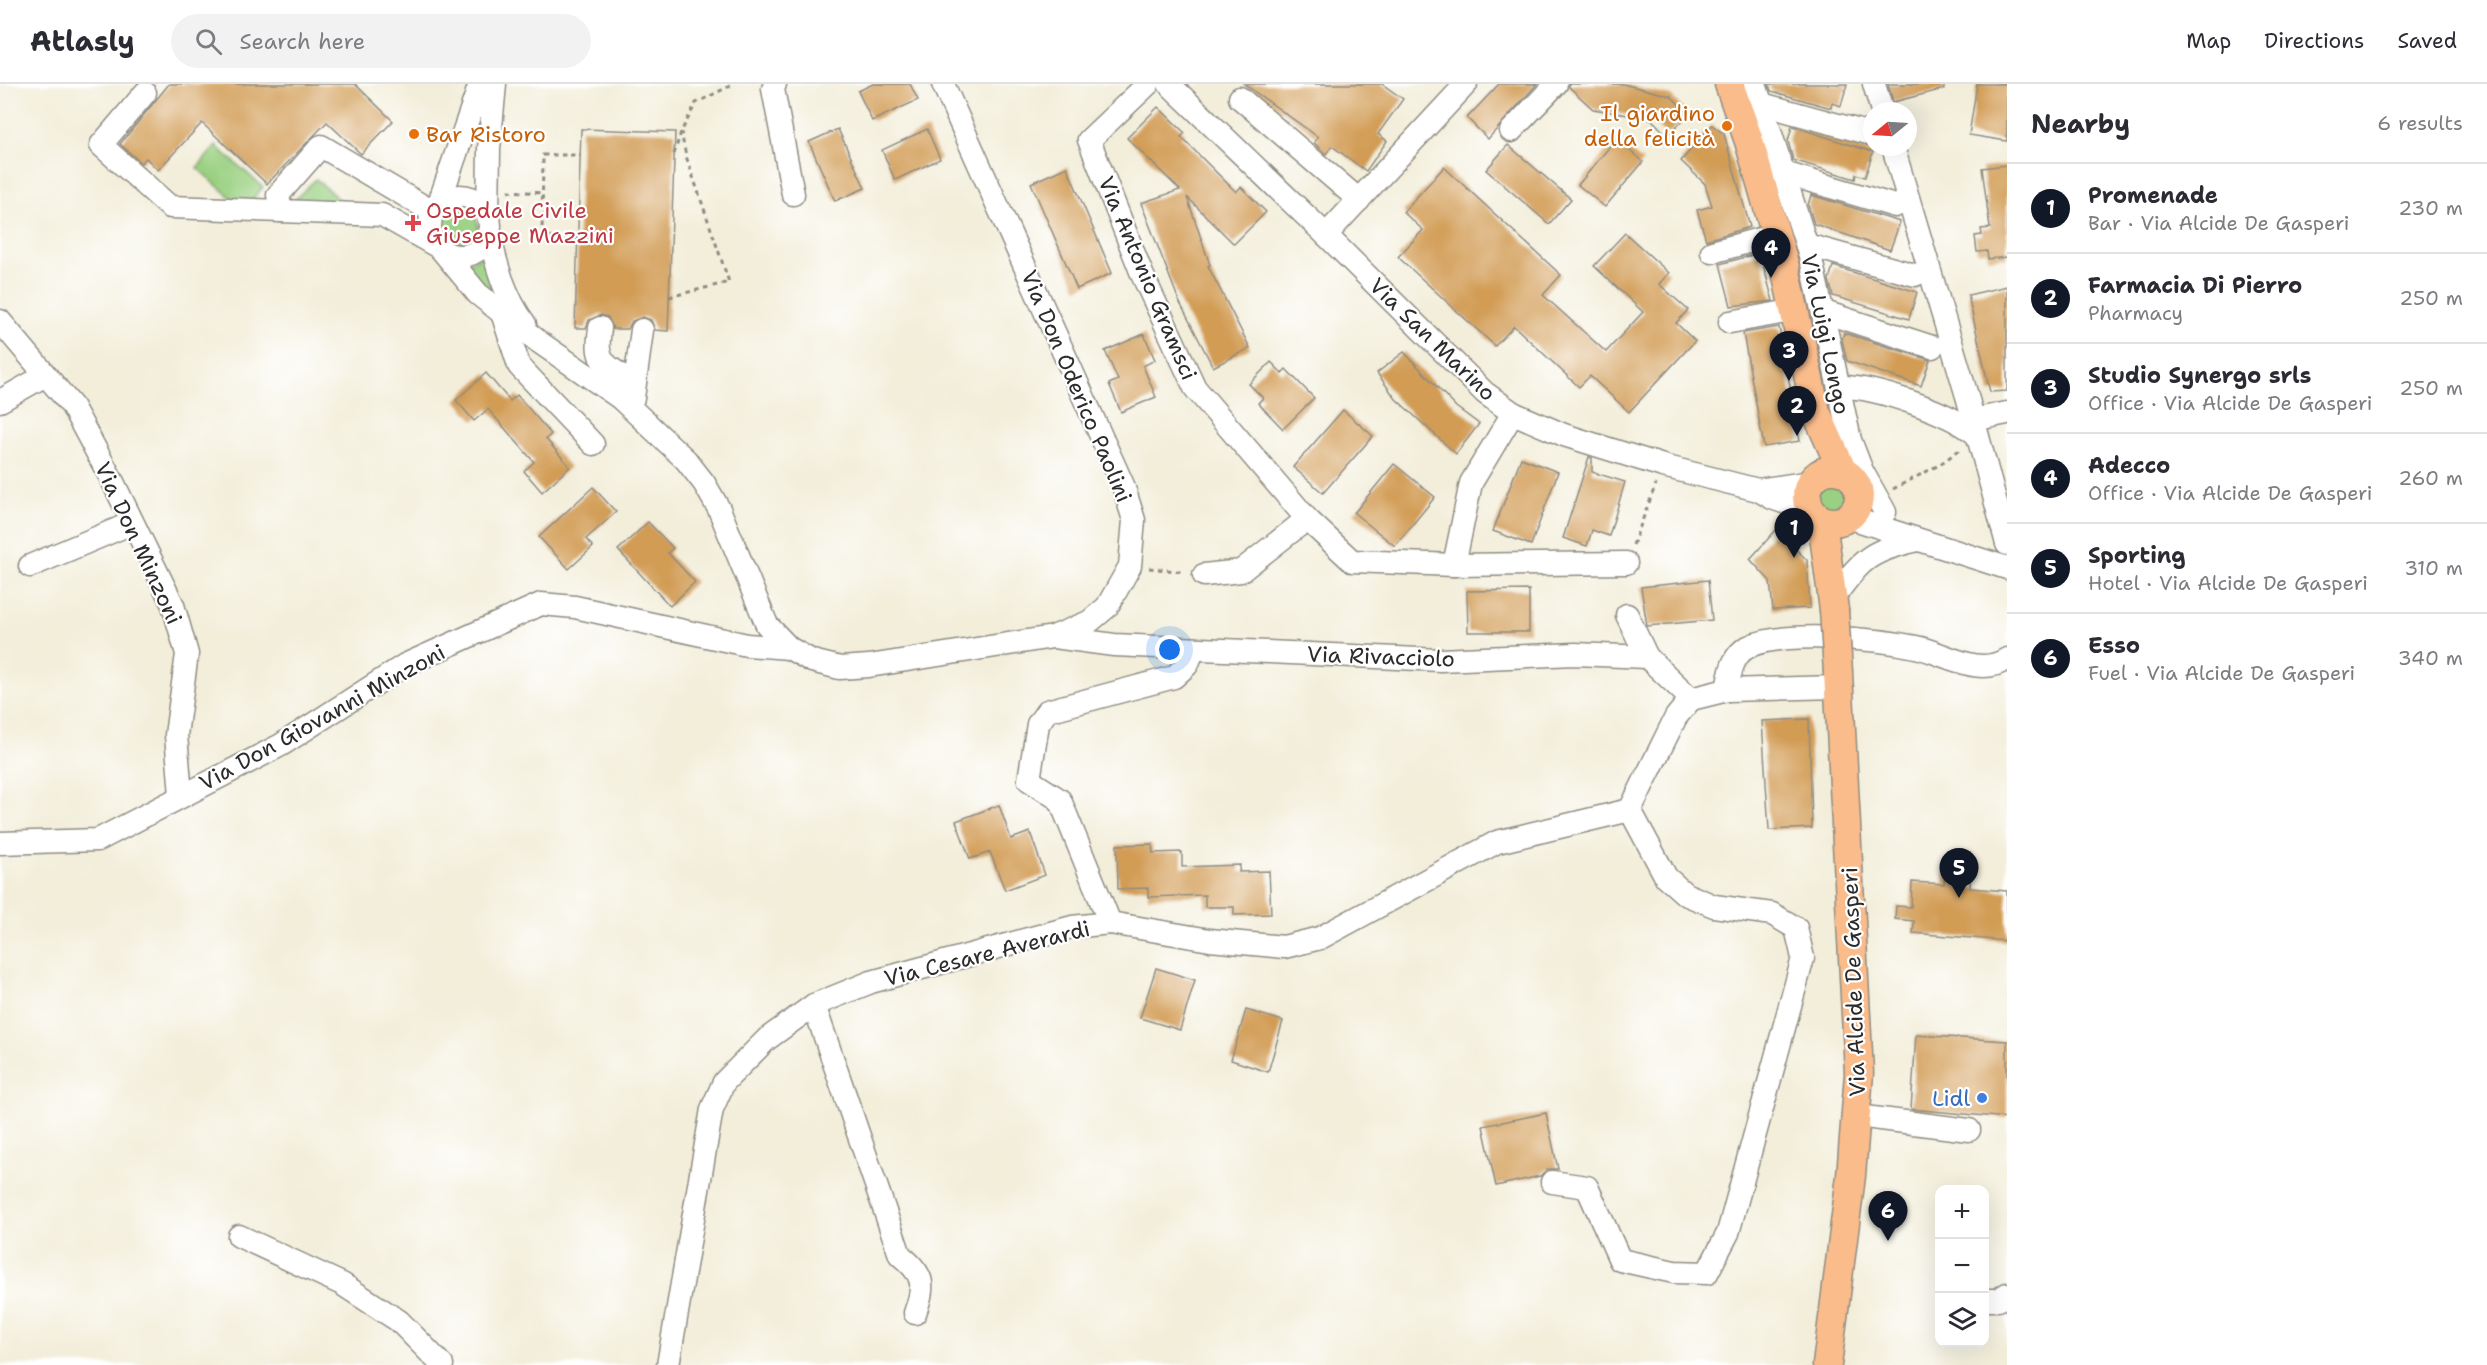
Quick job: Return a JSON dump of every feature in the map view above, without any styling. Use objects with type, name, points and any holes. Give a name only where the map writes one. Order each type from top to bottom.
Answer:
[{"type":"main road","points":[[1729,84],[1743,120],[1777,234],[1804,306],[1816,412],[1812,481],[1807,499],[1815,515],[1831,522],[1847,518],[1865,491]]},
{"type":"main road","points":[[1816,412],[1865,491]]},
{"type":"main road","points":[[1812,481],[1827,471],[1865,491]]},
{"type":"main road","name":"Via Alcide De Gasperi","points":[[1815,515],[1824,536],[1834,604],[1858,1027],[1857,1116],[1827,1365]]},
{"type":"main road","name":"Via Alcide De Gasperi","points":[[1834,604],[1842,572],[1840,551],[1847,518]]},
{"type":"street","points":[[480,84],[435,209],[430,231],[440,248],[478,294],[539,342]]},
{"type":"street","points":[[145,93],[101,145],[170,207],[382,215],[456,256],[473,253],[480,248],[497,187],[495,84]]},
{"type":"street","points":[[775,84],[773,89],[793,194]]},
{"type":"street","name":"Via Don Oderico Paolini","points":[[539,342],[625,403],[671,444],[704,483],[719,509],[767,625],[789,648],[812,662],[840,668],[859,667],[1053,638],[1089,622],[1107,607],[1130,566],[1134,520],[1123,485],[943,84]]},
{"type":"street","name":"Via Antonio Gramsci","points":[[1148,84],[1089,140],[1142,274],[1195,388],[1307,519],[1352,561],[1454,565],[1626,563]]},
{"type":"street","name":"Via San Marino","points":[[1168,84],[1326,235],[1485,393],[1513,413],[1564,435],[1663,466],[1758,490],[1815,515]]},
{"type":"street","points":[[1326,235],[1466,84]]},
{"type":"street","points":[[1511,131],[1556,84]]},
{"type":"street","points":[[1874,84],[1879,102]]},
{"type":"street","points":[[1758,94],[1863,131]]},
{"type":"street","name":"Via Luigi Longo","points":[[1758,94],[1807,245],[1804,306],[1840,387],[1850,440],[1862,471],[1865,491],[1918,540]]},
{"type":"street","points":[[1240,98],[1359,200]]},
{"type":"street","points":[[281,211],[278,195],[321,146],[435,209]]},
{"type":"street","points":[[455,156],[474,163],[497,187]]},
{"type":"street","points":[[1896,156],[1967,396],[1968,425],[2007,544]]},
{"type":"street","points":[[1784,173],[1895,206]]},
{"type":"street","points":[[435,209],[456,196],[466,197],[483,208],[495,261],[512,307],[539,342]]},
{"type":"street","points":[[1712,252],[1777,234]]},
{"type":"street","points":[[1807,245],[1915,275]]},
{"type":"street","points":[[1730,317],[1804,306],[1932,346]]},
{"type":"street","points":[[502,313],[519,366],[593,444]]},
{"type":"street","name":"Via Don Minzoni","points":[[0,321],[44,376],[72,406],[173,605],[187,654],[176,735],[181,795]]},
{"type":"street","points":[[600,328],[599,350],[603,360],[623,375],[625,403]]},
{"type":"street","points":[[625,403],[642,330]]},
{"type":"street","points":[[0,401],[44,376]]},
{"type":"street","points":[[1840,387],[1873,391],[1968,425],[2007,413]]},
{"type":"street","points":[[1454,565],[1471,483],[1513,413]]},
{"type":"street","name":"Via San Marino","points":[[1758,490],[1812,481]]},
{"type":"street","points":[[1847,518],[2007,568]]},
{"type":"street","points":[[1204,575],[1241,571],[1307,519]]},
{"type":"street","points":[[30,566],[132,523]]},
{"type":"street","points":[[1834,604],[1857,565],[1871,554],[1883,548],[1918,540]]},
{"type":"street","name":"Via Don Giovanni Minzoni","points":[[0,843],[98,840],[281,745],[405,665],[541,604],[575,607],[747,645],[789,648]]},
{"type":"street","points":[[1627,615],[1647,657],[1691,699]]},
{"type":"street","name":"Via Rivacciolo","points":[[1053,638],[1114,645],[1440,660],[1575,654],[1647,657]]},
{"type":"street","points":[[1727,690],[1731,667],[1737,656],[1747,647],[1775,640],[1863,638],[1919,647],[1980,667],[1999,664],[2007,659]]},
{"type":"street","points":[[1110,923],[1060,800],[1029,780],[1038,724],[1047,711],[1174,676],[1187,665],[1194,649]]},
{"type":"street","points":[[1552,1182],[1587,1187],[1620,1260],[1674,1272],[1707,1274],[1728,1233],[1803,958],[1796,928],[1772,914],[1714,906],[1685,894],[1666,877],[1630,810],[1677,717],[1691,699],[1727,690],[1838,679]]},
{"type":"street","name":"Via Cesare Averardi","points":[[668,1365],[712,1109],[724,1082],[767,1039],[814,1005],[871,982],[1072,927],[1110,923],[1210,940],[1284,947],[1320,938],[1497,842],[1630,810]]},
{"type":"street","points":[[814,1005],[900,1255],[918,1275],[923,1290],[915,1313]]},
{"type":"street","points":[[1857,1116],[1970,1130]]},
{"type":"street","points":[[239,1236],[342,1284],[399,1321],[442,1365]]},
{"type":"street","points":[[1989,1300],[1998,1300],[2007,1294]]},
{"type":"path","points":[[674,154],[681,132],[696,103],[734,84]]},
{"type":"path","points":[[669,297],[729,282],[686,156],[681,132]]},
{"type":"path","points":[[578,238],[542,236],[543,155],[581,155]]},
{"type":"path","points":[[497,187],[542,193]]},
{"type":"path","points":[[1865,491],[1939,465],[1968,425]]},
{"type":"path","points":[[1626,563],[1663,466]]},
{"type":"path","points":[[1148,568],[1204,575]]},
{"type":"green space","points":[[216,146],[263,187],[244,209],[197,168]]},
{"type":"green space","points":[[316,179],[345,205],[289,205]]},
{"type":"green space","points":[[459,208],[466,209],[472,214],[477,220],[477,234],[472,240],[466,245],[459,246],[452,245],[446,240],[441,234],[440,227],[441,220],[446,214],[452,209]]},
{"type":"green space","points":[[484,256],[494,298],[462,264]]},
{"type":"green space","points":[[1831,482],[1841,486],[1845,496],[1841,506],[1831,510],[1821,506],[1817,496],[1821,486]]},
{"type":"building","points":[[169,84],[355,84],[393,121],[361,154],[327,122],[267,184],[202,123],[158,170],[146,158],[141,163],[120,144]]},
{"type":"building","points":[[873,84],[910,84],[918,100],[872,121],[858,91]]},
{"type":"building","points":[[1244,84],[1382,84],[1403,99],[1378,134],[1387,141],[1366,171],[1332,146],[1326,154],[1314,143],[1318,137]]},
{"type":"building","points":[[1499,84],[1537,84],[1488,139],[1467,118]]},
{"type":"building","points":[[1569,84],[1623,84],[1671,96],[1689,115],[1667,135],[1651,119],[1593,109],[1569,87]]},
{"type":"building","points":[[1769,84],[1847,84],[1841,106],[1832,103],[1831,108],[1771,91]]},
{"type":"building","points":[[1888,84],[1944,84],[1944,89],[1893,102]]},
{"type":"building","points":[[1977,84],[2007,84],[2007,141],[1969,135]]},
{"type":"building","points":[[1158,107],[1185,133],[1181,137],[1236,192],[1241,187],[1266,212],[1234,244],[1187,197],[1210,265],[1208,266],[1250,348],[1213,367],[1179,301],[1141,203],[1180,190],[1127,138]]},
{"type":"building","points":[[1712,125],[1724,134],[1750,227],[1706,240],[1697,210],[1712,206],[1705,184],[1681,161]]},
{"type":"building","points":[[1792,126],[1863,149],[1863,156],[1872,156],[1865,177],[1856,174],[1855,179],[1793,160],[1788,141]]},
{"type":"building","points":[[581,129],[675,132],[668,331],[655,330],[651,320],[643,317],[632,321],[628,329],[613,329],[608,317],[601,315],[589,320],[586,328],[575,328]]},
{"type":"building","points":[[838,129],[865,188],[835,201],[809,142]]},
{"type":"building","points":[[927,129],[940,159],[895,180],[882,150]]},
{"type":"building","points":[[1616,139],[1643,162],[1605,207],[1578,185]]},
{"type":"building","points":[[1508,145],[1571,199],[1549,224],[1486,170]]},
{"type":"building","points":[[2007,165],[2007,257],[1988,259],[1987,251],[1977,252],[1975,236],[1982,235],[1981,229],[1990,228],[1982,168]]},
{"type":"building","points":[[1067,167],[1112,273],[1077,289],[1031,183]]},
{"type":"building","points":[[1444,167],[1561,275],[1543,295],[1606,352],[1643,312],[1594,266],[1625,233],[1669,273],[1659,284],[1688,310],[1676,323],[1695,341],[1629,412],[1590,376],[1579,387],[1514,326],[1495,346],[1398,257],[1423,230],[1403,212]]},
{"type":"building","points":[[1811,195],[1900,222],[1890,250],[1814,224],[1808,205]]},
{"type":"building","points":[[1760,253],[1773,301],[1731,306],[1720,264]]},
{"type":"building","points":[[1833,266],[1917,292],[1909,319],[1833,296],[1829,280]]},
{"type":"building","points":[[2007,286],[2007,391],[1990,392],[1968,295]]},
{"type":"building","points":[[1779,327],[1800,441],[1764,447],[1743,333]]},
{"type":"building","points":[[1844,333],[1930,360],[1921,386],[1847,361],[1842,340]]},
{"type":"building","points":[[1144,334],[1155,360],[1143,366],[1156,397],[1121,412],[1109,384],[1118,380],[1105,351]]},
{"type":"building","points":[[1404,352],[1456,407],[1479,424],[1456,454],[1396,399],[1377,373]]},
{"type":"building","points":[[1271,362],[1282,373],[1286,369],[1314,398],[1283,429],[1258,403],[1263,398],[1249,384]]},
{"type":"building","points":[[486,373],[510,401],[517,395],[551,434],[546,439],[570,467],[542,492],[524,471],[534,462],[488,409],[474,421],[456,400]]},
{"type":"building","points":[[1343,410],[1373,436],[1323,493],[1293,467]]},
{"type":"building","points":[[1589,457],[1592,458],[1592,472],[1625,482],[1609,536],[1592,530],[1587,546],[1563,538]]},
{"type":"building","points":[[1521,458],[1558,472],[1531,545],[1493,531]]},
{"type":"building","points":[[1394,464],[1435,497],[1395,546],[1354,513]]},
{"type":"building","points":[[593,487],[616,512],[586,539],[593,547],[569,569],[539,537]]},
{"type":"building","points":[[648,522],[673,548],[668,553],[695,582],[670,606],[618,550]]},
{"type":"building","points":[[1776,530],[1807,560],[1810,608],[1773,610],[1770,581],[1750,559]]},
{"type":"building","points":[[1708,580],[1712,620],[1647,626],[1641,587]]},
{"type":"building","points":[[1529,590],[1529,632],[1468,632],[1467,591]]},
{"type":"building","points":[[1809,719],[1812,828],[1769,830],[1762,721]]},
{"type":"building","points":[[999,805],[1011,839],[1030,832],[1045,875],[1005,890],[990,852],[970,859],[956,821]]},
{"type":"building","points":[[1152,844],[1153,853],[1182,852],[1182,867],[1240,865],[1239,872],[1269,871],[1271,914],[1234,915],[1234,907],[1205,907],[1205,895],[1148,897],[1148,888],[1118,889],[1117,845]]},
{"type":"building","points":[[1945,870],[1971,872],[1970,888],[2007,891],[2007,941],[1913,933],[1914,921],[1895,919],[1896,906],[1911,907],[1912,882],[1944,884]]},
{"type":"building","points":[[1156,968],[1195,980],[1180,1030],[1140,1018]]},
{"type":"building","points":[[1246,1010],[1283,1021],[1268,1072],[1231,1060]]},
{"type":"building","points":[[1916,1035],[2007,1041],[2007,1118],[1911,1109]]},
{"type":"building","points":[[1546,1113],[1558,1169],[1548,1169],[1540,1176],[1496,1186],[1483,1126]]},
{"type":"place","name":"Il giardino della felicità","points":[[1727,126]]},
{"type":"place","name":"Bar Ristoro","points":[[414,134]]},
{"type":"place","name":"Ospedale Civile Giuseppe Mazzini","points":[[413,223]]},
{"type":"place","name":"Adecco","points":[[1771,278]]},
{"type":"place","name":"Studio Synergo srls","points":[[1789,381]]},
{"type":"place","name":"Farmacia Di Pierro","points":[[1797,436]]},
{"type":"place","name":"Promenade","points":[[1794,558]]},
{"type":"place","name":"Sporting","points":[[1959,898]]},
{"type":"place","name":"Lidl","points":[[1982,1098]]},
{"type":"place","name":"Esso","points":[[1888,1241]]}]
